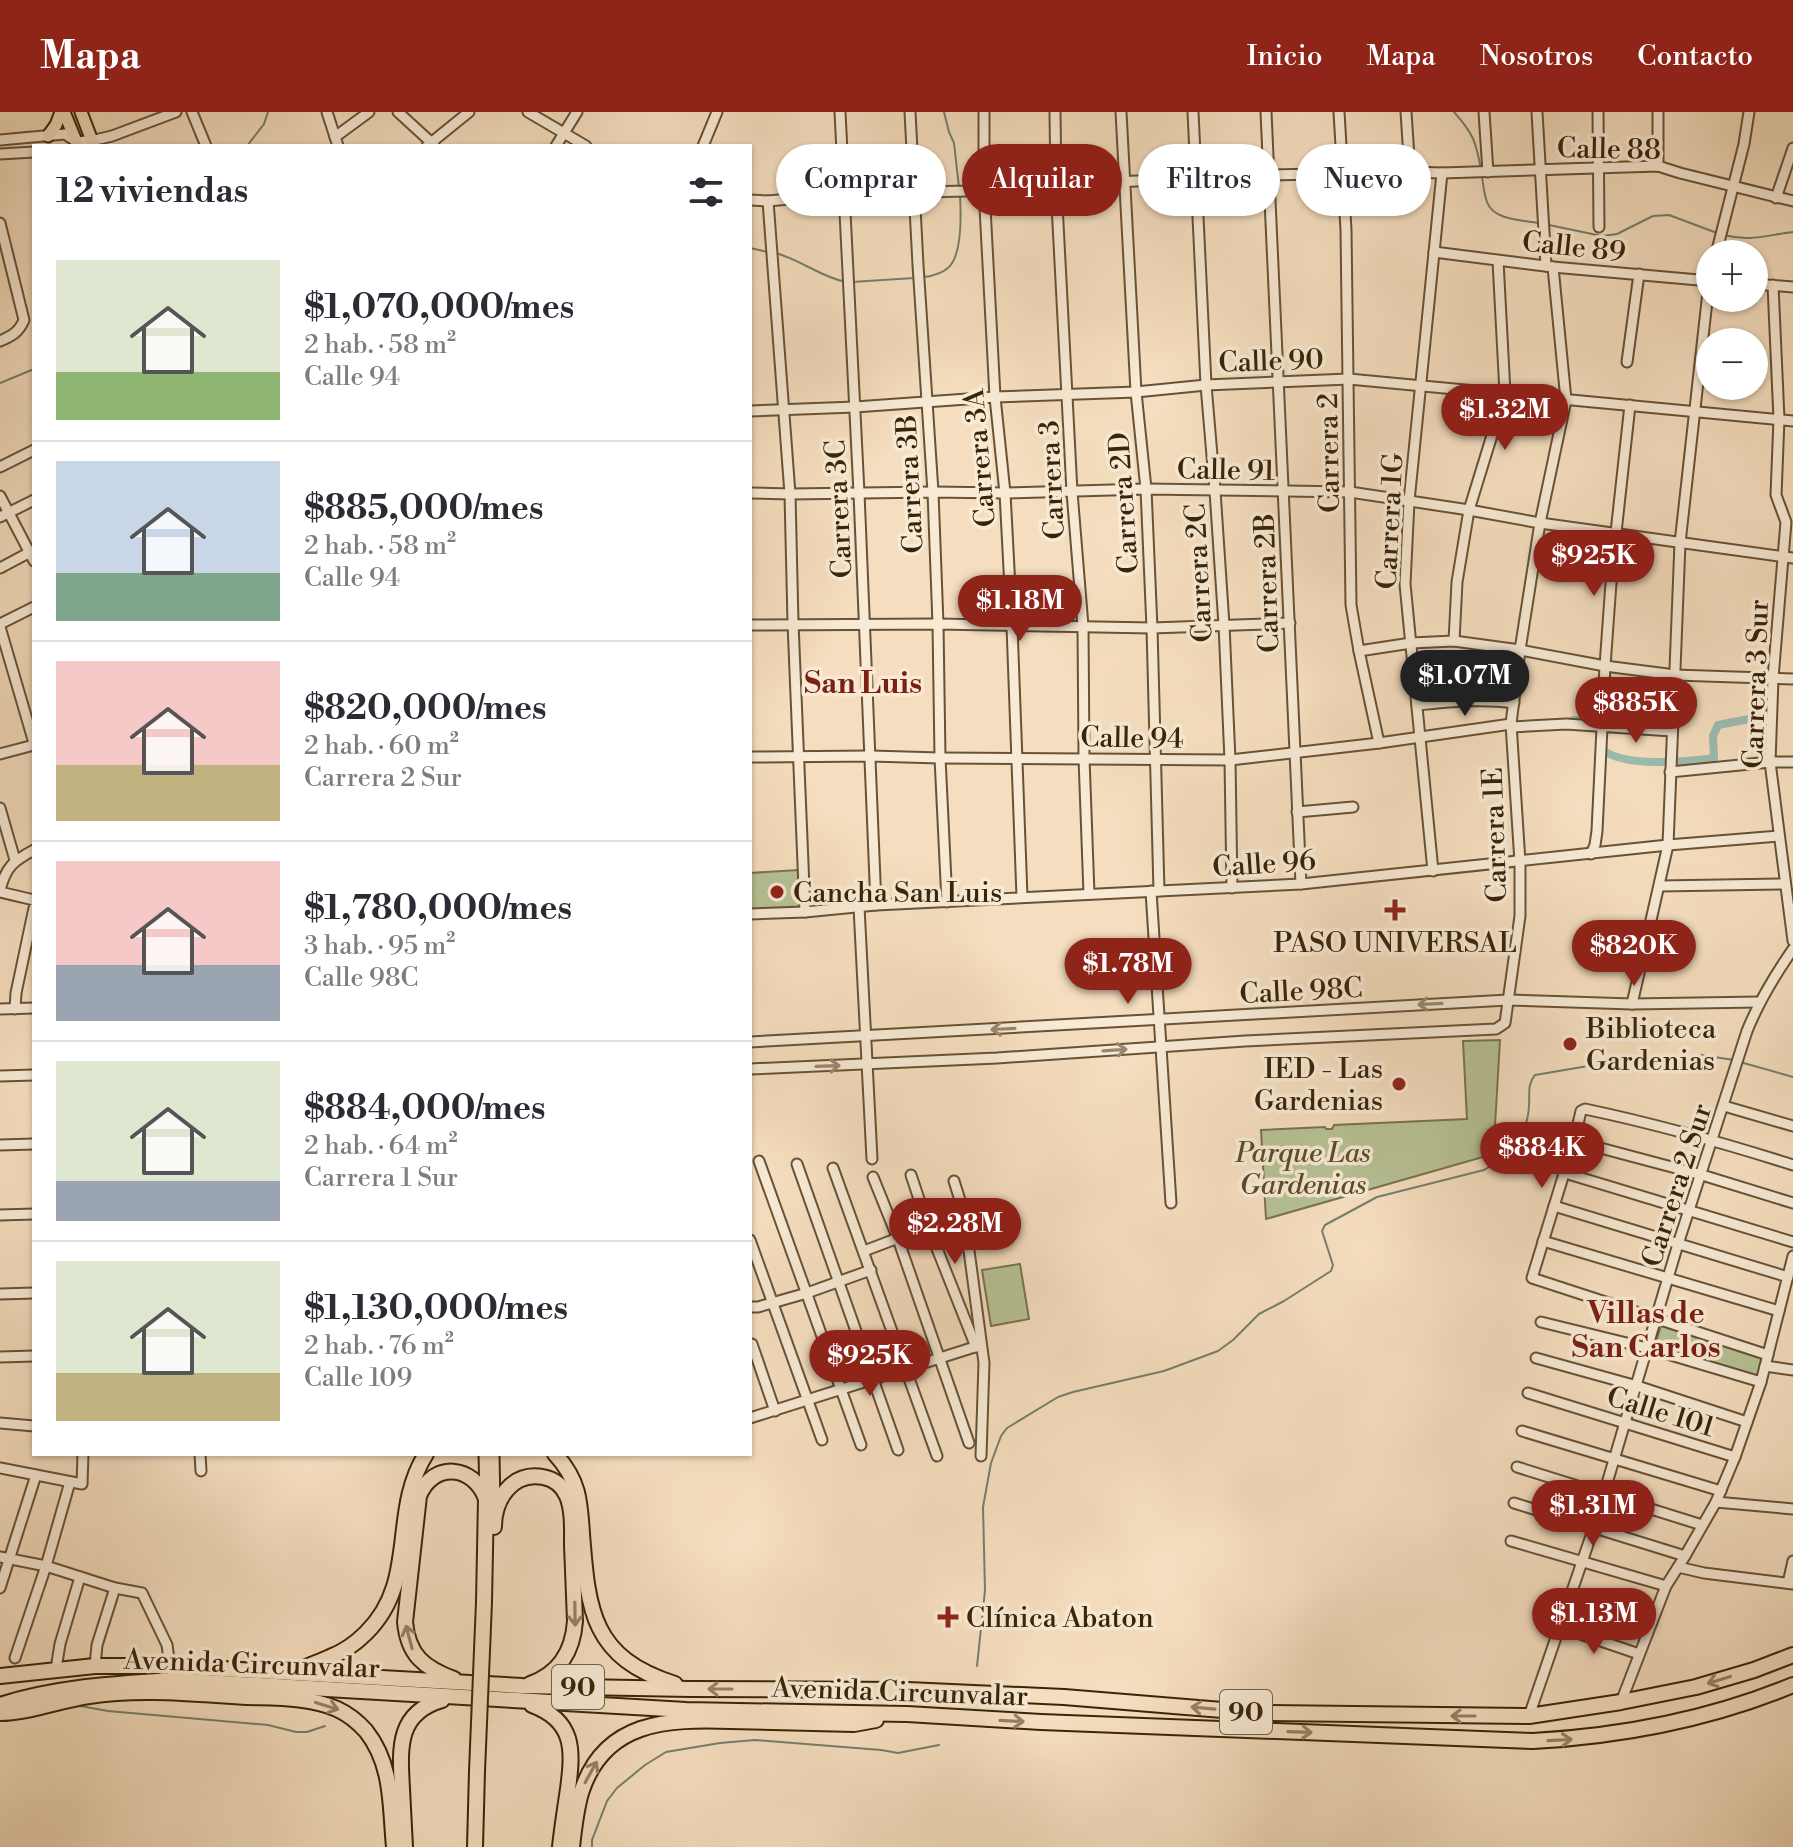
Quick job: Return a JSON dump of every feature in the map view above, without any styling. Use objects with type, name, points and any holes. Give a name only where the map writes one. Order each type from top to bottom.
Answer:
[{"type":"highway","points":[[296,1673],[310,1664],[334,1656],[355,1642],[373,1626],[386,1608],[397,1581],[410,1492],[425,1456]]},
{"type":"highway","points":[[556,1456],[571,1476],[579,1498],[586,1588],[602,1633],[620,1655],[643,1672],[691,1689]]},
{"type":"highway","points":[[465,1690],[421,1661],[413,1652],[405,1615],[418,1502],[424,1485],[440,1474],[460,1472],[475,1480],[486,1499],[488,1603]]},
{"type":"highway","points":[[475,1847],[482,1771],[494,1513],[511,1485],[519,1479],[534,1476],[560,1485],[570,1506],[575,1621],[572,1642],[565,1659],[556,1668],[519,1693],[550,1713],[568,1737],[572,1758],[560,1847]]},
{"type":"highway","name":"Avenida Circunvalar","points":[[519,1693],[691,1689],[908,1690],[1064,1697],[1259,1713],[1529,1716],[1696,1687],[1793,1655]]},
{"type":"highway","name":"Avenida Circunvalar","points":[[0,1676],[95,1666],[170,1666],[296,1673],[465,1690]]},
{"type":"highway","name":"Avenida Circunvalar","points":[[0,1705],[26,1697],[99,1685],[171,1680],[306,1688],[519,1693],[686,1710],[907,1714],[1533,1741],[1627,1732],[1760,1698],[1793,1685]]},
{"type":"highway","points":[[226,1682],[263,1698],[306,1688]]},
{"type":"highway","points":[[405,1847],[400,1751],[406,1727],[413,1716],[428,1704],[465,1690]]},
{"type":"highway","points":[[0,1713],[125,1692],[307,1701],[332,1707],[354,1719],[382,1759],[388,1778],[394,1847]]},
{"type":"highway","points":[[572,1847],[579,1800],[594,1765],[611,1745],[643,1727],[694,1720],[854,1724],[907,1714]]},
{"type":"highway","points":[[482,1771],[484,1847]]},
{"type":"main road","points":[[48,136],[63,112]]},
{"type":"main road","points":[[63,112],[76,144]]},
{"type":"main road","points":[[81,112],[93,144]]},
{"type":"main road","points":[[485,1456],[486,1499]]},
{"type":"main road","points":[[493,1456],[494,1513]]},
{"type":"street","points":[[93,144],[176,112]]},
{"type":"street","points":[[192,112],[205,144]]},
{"type":"street","points":[[327,112],[336,141],[369,112]]},
{"type":"street","points":[[398,112],[430,144]]},
{"type":"street","points":[[432,144],[469,112]]},
{"type":"street","points":[[528,112],[582,144]]},
{"type":"street","points":[[557,144],[577,112]]},
{"type":"street","points":[[704,144],[717,112]]},
{"type":"street","name":"Carrera 3C","points":[[840,112],[841,144]]},
{"type":"street","name":"Carrera 3B","points":[[910,112],[912,144]]},
{"type":"street","name":"Carrera 3A","points":[[984,112],[984,144]]},
{"type":"street","name":"Carrera 3","points":[[1055,112],[1055,144]]},
{"type":"street","name":"Carrera 2D","points":[[1121,112],[1136,392],[1146,489],[1155,760],[1155,891],[1171,1203]]},
{"type":"street","name":"Carrera 2C","points":[[1193,112],[1194,144]]},
{"type":"street","name":"Carrera 2B","points":[[1266,112],[1268,144]]},
{"type":"street","name":"Carrera 2","points":[[1339,112],[1341,144]]},
{"type":"street","points":[[1406,112],[1408,144]]},
{"type":"street","points":[[1483,172],[1484,112]]},
{"type":"street","name":"Carrera 1E","points":[[1505,1023],[1520,916],[1512,725],[1514,703],[1540,523],[1566,400],[1544,235],[1537,112]]},
{"type":"street","points":[[1598,112],[1599,227]]},
{"type":"street","points":[[1658,112],[1658,166]]},
{"type":"street","points":[[1720,240],[1749,112]]},
{"type":"street","points":[[0,140],[65,134],[75,144]]},
{"type":"street","points":[[1776,198],[1793,148]]},
{"type":"street","points":[[0,154],[32,152]]},
{"type":"street","name":"Calle 88","points":[[1431,173],[1658,166],[1793,201]]},
{"type":"street","name":"Carrera 1G","points":[[1433,871],[1405,584],[1409,501],[1442,173]]},
{"type":"street","name":"Calle 88","points":[[1122,182],[1138,181]]},
{"type":"street","name":"Calle 88","points":[[752,200],[776,200]]},
{"type":"street","points":[[768,201],[790,494],[805,912]]},
{"type":"street","name":"Carrera 3C","points":[[844,216],[876,905]]},
{"type":"street","name":"Carrera 3B","points":[[915,216],[933,492],[947,902]]},
{"type":"street","name":"Carrera 3A","points":[[985,216],[995,397],[1005,493],[1022,897]]},
{"type":"street","name":"Carrera 3","points":[[1058,216],[1072,492],[1083,626],[1089,894]]},
{"type":"street","name":"Carrera 2C","points":[[1198,216],[1206,385],[1224,625],[1232,888]]},
{"type":"street","name":"Carrera 2B","points":[[1271,216],[1301,884]]},
{"type":"street","name":"Carrera 2","points":[[1345,216],[1351,605],[1379,743]]},
{"type":"street","points":[[0,223],[4,254],[24,320],[19,330],[0,341]]},
{"type":"street","name":"Calle 89","points":[[1434,252],[1498,261],[1696,278]]},
{"type":"street","points":[[1454,641],[1457,582],[1469,510],[1505,393],[1498,261]]},
{"type":"street","points":[[1627,362],[1639,274]]},
{"type":"street","points":[[1768,285],[1793,287]]},
{"type":"street","name":"Carrera 3 Sur","points":[[1773,285],[1779,419],[1776,495],[1786,522],[1788,558],[1773,678],[1770,762],[1793,941]]},
{"type":"street","points":[[1632,1004],[1668,845],[1680,543],[1706,312]]},
{"type":"street","name":"Calle 90","points":[[752,411],[1349,379],[1793,421]]},
{"type":"street","points":[[1596,853],[1605,666],[1630,405]]},
{"type":"street","points":[[0,467],[32,451]]},
{"type":"street","name":"Calle 91","points":[[752,493],[1005,493],[1146,489],[1350,492],[1788,558]]},
{"type":"street","points":[[0,496],[4,515],[32,554]]},
{"type":"street","points":[[4,515],[32,501]]},
{"type":"street","points":[[0,568],[32,555]]},
{"type":"street","points":[[32,608],[0,625],[32,737]]},
{"type":"street","points":[[752,625],[865,623],[1152,628],[1290,623]]},
{"type":"street","points":[[1359,651],[1411,643],[1454,641],[1675,675],[1793,679]]},
{"type":"street","points":[[1417,705],[1468,701],[1514,703]]},
{"type":"street","name":"Calle 94","points":[[752,757],[1230,760],[1512,725],[1566,724],[1672,731]]},
{"type":"street","points":[[0,754],[32,745]]},
{"type":"street","points":[[1671,765],[1793,762]]},
{"type":"street","points":[[1297,812],[1353,807]]},
{"type":"street","points":[[0,808],[2,824],[15,860]]},
{"type":"street","name":"Calle 96","points":[[752,914],[1301,884],[1779,836]]},
{"type":"street","points":[[32,851],[15,860],[3,878],[0,891],[32,899]]},
{"type":"street","points":[[1660,886],[1785,884]]},
{"type":"street","points":[[859,907],[872,1159]]},
{"type":"street","points":[[15,1009],[32,917]]},
{"type":"street","name":"Carrera 2 Sur","points":[[1529,1716],[1594,1527],[1678,1244],[1747,1031],[1759,1002],[1793,949]]},
{"type":"street","name":"Calle 98C","points":[[752,1042],[1508,1000],[1632,1004],[1759,1002]]},
{"type":"street","points":[[0,1009],[32,1008]]},
{"type":"street","name":"Calle 98C","points":[[752,1069],[1496,1029],[1505,1023]]},
{"type":"street","points":[[0,1076],[32,1075]]},
{"type":"street","points":[[1724,1106],[1793,1126]]},
{"type":"street","points":[[1768,1355],[1532,1278],[1581,1111],[1585,1109],[1713,1139],[1793,1165]]},
{"type":"street","points":[[1574,1141],[1793,1203]]},
{"type":"street","points":[[0,1145],[32,1144]]},
{"type":"street","points":[[759,1161],[861,1445]]},
{"type":"street","points":[[797,1164],[898,1450]]},
{"type":"street","points":[[833,1168],[937,1456]]},
{"type":"street","points":[[1565,1173],[1793,1242]]},
{"type":"street","points":[[911,1175],[928,1226],[978,1346]]},
{"type":"street","points":[[873,1177],[898,1239],[969,1443]]},
{"type":"street","points":[[954,1181],[964,1213],[978,1346],[984,1375],[981,1456]]},
{"type":"street","points":[[1554,1206],[1788,1277]]},
{"type":"street","points":[[864,1251],[964,1213]]},
{"type":"street","points":[[0,1215],[32,1214]]},
{"type":"street","points":[[1543,1241],[1779,1311]]},
{"type":"street","points":[[752,1245],[822,1440]]},
{"type":"street","points":[[1621,1702],[1666,1586],[1716,1502],[1735,1457],[1761,1382],[1793,1256]]},
{"type":"street","points":[[752,1307],[807,1293],[871,1270]]},
{"type":"street","points":[[0,1294],[32,1293]]},
{"type":"street","points":[[1541,1322],[1647,1348],[1761,1382]]},
{"type":"street","points":[[752,1344],[775,1411]]},
{"type":"street","points":[[752,1417],[978,1346]]},
{"type":"street","points":[[0,1357],[32,1356]]},
{"type":"street","points":[[1536,1358],[1637,1386],[1747,1422]]},
{"type":"street","points":[[1765,1366],[1793,1370]]},
{"type":"street","name":"Calle 101","points":[[1528,1393],[1735,1457]]},
{"type":"street","points":[[0,1423],[32,1426]]},
{"type":"street","points":[[1522,1431],[1721,1491]]},
{"type":"street","points":[[0,1468],[82,1484],[83,1456]]},
{"type":"street","points":[[200,1456],[201,1471]]},
{"type":"street","points":[[1517,1467],[1702,1525]]},
{"type":"street","points":[[0,1588],[5,1558],[36,1475]]},
{"type":"street","points":[[15,1658],[70,1482]]},
{"type":"street","points":[[1716,1502],[1793,1509]]},
{"type":"street","points":[[1514,1503],[1685,1556]]},
{"type":"street","points":[[1511,1541],[1666,1586]]},
{"type":"street","points":[[5,1558],[142,1593],[167,1645],[170,1666]]},
{"type":"street","points":[[1678,1567],[1791,1584],[1793,1561]]},
{"type":"street","points":[[56,1669],[60,1644],[80,1577]]},
{"type":"street","points":[[95,1666],[97,1645],[115,1588]]},
{"type":"street","points":[[1570,1596],[1651,1622]]},
{"type":"street","points":[[1560,1627],[1639,1654]]},
{"type":"green space","name":"Cancha San Luis","points":[[798,870],[801,908],[752,911],[752,873]]},
{"type":"green space","name":"Parque Las Gardenias","points":[[1500,1040],[1495,1126],[1490,1155],[1266,1219],[1261,1130],[1332,1129],[1334,1125],[1467,1119],[1463,1041]]},
{"type":"green space","points":[[1020,1264],[1029,1319],[991,1326],[982,1270]]},
{"type":"green space","points":[[1661,1325],[1763,1358],[1757,1378],[1655,1346]]},
{"type":"waterway","points":[[249,144],[264,124],[268,112]]},
{"type":"waterway","points":[[944,112],[954,143],[959,188]]},
{"type":"waterway","points":[[1454,112],[1473,138],[1481,169]]},
{"type":"waterway","points":[[1482,176],[1490,208],[1502,216],[1538,223]]},
{"type":"waterway","points":[[924,277],[944,271],[953,261],[960,233],[960,195]]},
{"type":"waterway","points":[[1549,225],[1602,236],[1617,234],[1653,216],[1669,215],[1717,233]]},
{"type":"waterway","points":[[1724,235],[1750,238],[1793,232]]},
{"type":"waterway","points":[[752,248],[768,252]]},
{"type":"waterway","points":[[775,253],[846,282]]},
{"type":"waterway","points":[[852,282],[914,278]]},
{"type":"waterway","points":[[0,383],[32,370]]},
{"type":"waterway","points":[[1604,751],[1642,761],[1714,758],[1713,736],[1718,725],[1765,716]]},
{"type":"waterway","points":[[1573,720],[1596,721]]},
{"type":"waterway","points":[[977,1666],[985,1590],[983,1507],[991,1463],[1007,1428],[1058,1397],[1164,1371],[1218,1351],[1259,1314],[1331,1271],[1333,1265],[1322,1231],[1325,1225],[1377,1197],[1484,1170],[1501,1158],[1516,1144],[1525,1126],[1530,1086],[1535,1075],[1594,1065],[1649,1069],[1701,1055],[1734,1060]]},
{"type":"waterway","points":[[1740,1062],[1793,1077]]},
{"type":"waterway","points":[[80,1706],[268,1725],[296,1732],[325,1726]]},
{"type":"waterway","points":[[592,1847],[607,1801],[617,1788],[666,1752],[755,1740],[898,1753],[939,1745]]},
{"type":"place","name":"Cancha San Luis","points":[[777,892]]},
{"type":"place","name":"PASO UNIVERSAL","points":[[1395,910]]},
{"type":"place","name":"Biblioteca Gardenias","points":[[1570,1044]]},
{"type":"place","name":"IED - Las Gardenias","points":[[1399,1084]]},
{"type":"place","name":"Clínica Abaton","points":[[948,1617]]},
{"type":"district","name":"San Luis","points":[[863,683]]},
{"type":"district","name":"Villas de San Carlos","points":[[1646,1330]]}]
